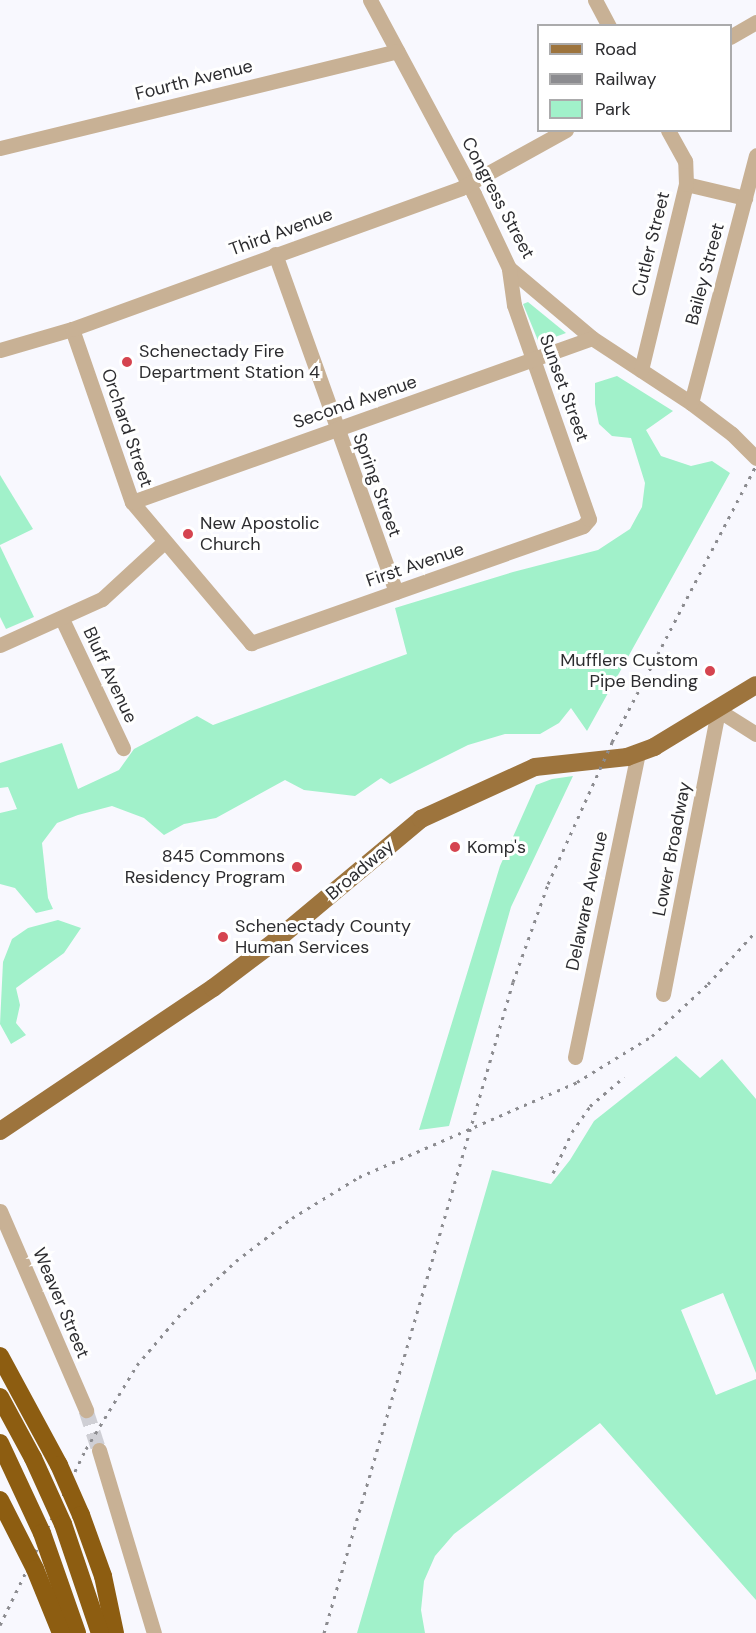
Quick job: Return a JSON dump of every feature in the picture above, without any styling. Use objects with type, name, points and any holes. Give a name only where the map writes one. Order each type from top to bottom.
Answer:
[{"type":"highway","points":[[0,1356],[55,1457],[81,1515],[99,1562],[115,1633]]},
{"type":"highway","points":[[0,1397],[33,1458],[63,1524],[100,1633]]},
{"type":"highway","points":[[0,1443],[42,1533],[77,1633]]},
{"type":"highway","points":[[0,1500],[35,1569],[61,1633]]},
{"type":"main road","name":"Broadway","points":[[0,1131],[213,988],[274,942],[421,819],[535,767],[638,754],[718,710],[756,685]]},
{"type":"street","name":"Congress Street","points":[[370,0],[469,185],[509,268],[592,338],[691,403],[732,434],[756,458]]},
{"type":"street","points":[[595,0],[608,24]]},
{"type":"street","points":[[732,36],[756,22]]},
{"type":"street","name":"Fourth Avenue","points":[[0,148],[397,51]]},
{"type":"street","name":"Third Avenue","points":[[0,350],[72,328],[469,185],[563,132]]},
{"type":"street","name":"Cutler Street","points":[[641,370],[686,184],[685,161],[669,132]]},
{"type":"street","name":"Bailey Street","points":[[691,403],[756,155]]},
{"type":"street","points":[[686,184],[746,198]]},
{"type":"street","name":"Spring Street","points":[[275,254],[396,592]]},
{"type":"street","name":"Sunset Street","points":[[509,268],[514,305],[532,360],[588,509],[589,519]]},
{"type":"street","name":"Orchard Street","points":[[72,328],[132,502],[251,643]]},
{"type":"street","name":"Second Avenue","points":[[132,502],[592,338]]},
{"type":"street","name":"First Avenue","points":[[251,643],[583,526],[589,519]]},
{"type":"street","points":[[0,645],[102,599],[164,542]]},
{"type":"street","name":"Bluff Avenue","points":[[62,619],[123,748]]},
{"type":"street","points":[[718,710],[756,734]]},
{"type":"street","name":"Lower Broadway","points":[[663,994],[718,710]]},
{"type":"street","name":"Delaware Avenue","points":[[575,1057],[638,754]]},
{"type":"street","name":"Weaver Street","points":[[0,1211],[86,1410]]},
{"type":"street","points":[[99,1450],[154,1633]]},
{"type":"green space","points":[[528,302],[566,333],[539,343],[523,304]]},
{"type":"green space","points":[[617,376],[673,411],[646,430],[661,456],[691,466],[712,461],[730,473],[587,731],[571,708],[559,723],[540,734],[505,734],[468,745],[390,784],[381,778],[355,796],[304,790],[285,780],[216,818],[184,824],[164,835],[144,818],[112,806],[57,823],[42,843],[48,898],[53,909],[36,913],[15,888],[0,884],[0,813],[17,809],[8,787],[0,788],[0,763],[62,743],[78,789],[119,770],[134,749],[197,716],[213,725],[407,654],[395,608],[513,572],[598,550],[630,529],[642,507],[645,483],[631,438],[612,436],[599,424],[595,404],[595,383]]},
{"type":"green space","points":[[0,475],[33,529],[0,545]]},
{"type":"green space","points":[[0,546],[34,617],[6,629],[0,617]]},
{"type":"green space","points":[[573,776],[511,907],[449,1126],[419,1130],[500,866],[536,785],[552,779]]},
{"type":"green space","points":[[58,920],[81,928],[64,953],[16,988],[20,1005],[16,1023],[26,1035],[11,1044],[0,1024],[3,962],[12,939],[28,928]]},
{"type":"green space","points":[[676,1056],[700,1078],[722,1059],[756,1099],[756,1373],[723,1293],[681,1310],[716,1395],[756,1379],[756,1600],[600,1423],[454,1534],[435,1556],[424,1581],[421,1610],[425,1633],[357,1633],[492,1170],[551,1184],[570,1160],[594,1121]]},
{"type":"tunnel","points":[[86,1410],[99,1450]]},
{"type":"railway","points":[[324,1633],[513,982],[548,884],[612,742],[756,465]]},
{"type":"railway","points":[[0,1625],[86,1449],[137,1365],[184,1310],[236,1261],[292,1218],[359,1177],[577,1082],[652,1036],[708,984],[756,931]]},
{"type":"railway","points":[[553,1173],[572,1132],[590,1106],[624,1077]]},
{"type":"place","name":"Schenectady Fire Department Station 4","points":[[127,362]]},
{"type":"place","name":"New Apostolic Church","points":[[188,534]]},
{"type":"place","name":"Mufflers Custom Pipe Bending","points":[[710,671]]},
{"type":"place","name":"Komp's","points":[[455,847]]},
{"type":"place","name":"845 Commons Residency Program","points":[[297,867]]},
{"type":"place","name":"Schenectady County Human Services","points":[[223,937]]}]
